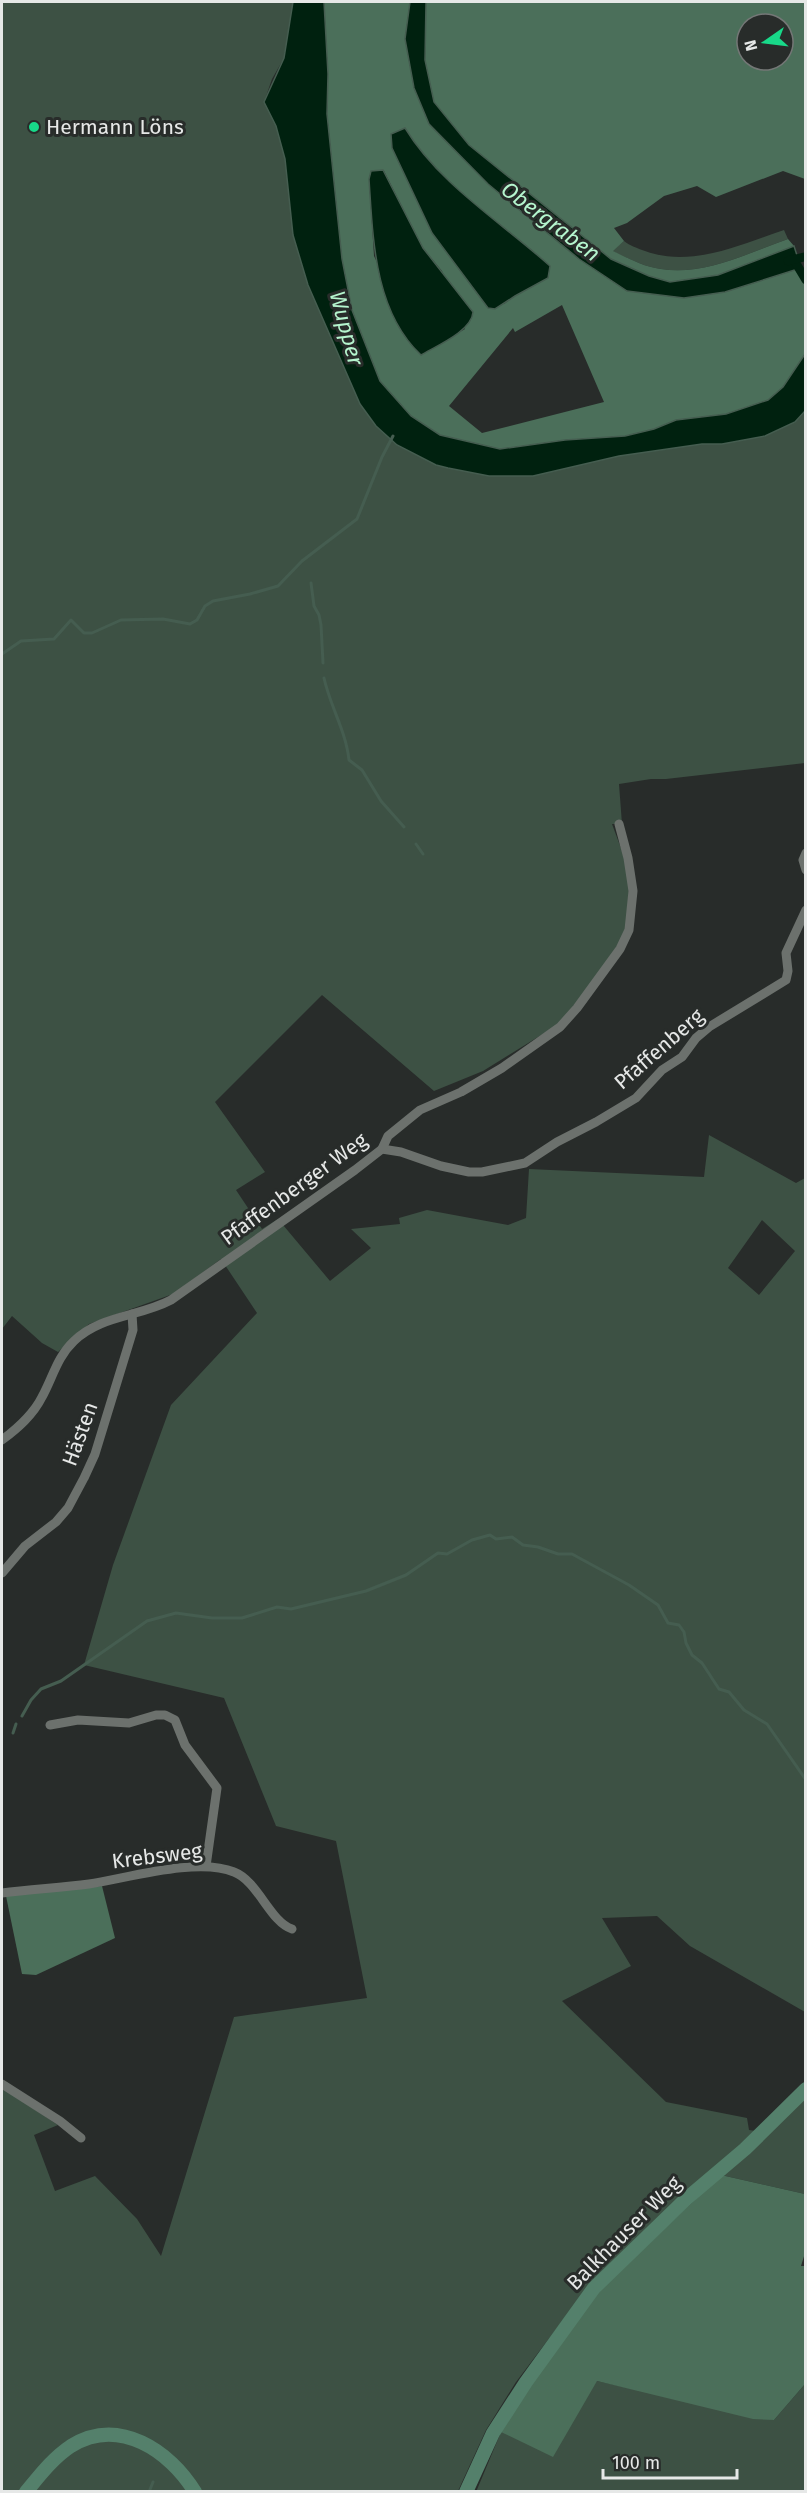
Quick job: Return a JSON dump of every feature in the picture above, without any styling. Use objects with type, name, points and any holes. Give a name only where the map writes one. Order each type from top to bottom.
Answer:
[{"type":"main road","name":"Balkhauser Weg","points":[[466,2492],[492,2433],[594,2288],[686,2199],[745,2148],[806,2089]]},
{"type":"main road","points":[[26,2492],[49,2464],[72,2446],[88,2439],[110,2436],[136,2440],[155,2448],[178,2467],[195,2492]]},
{"type":"street","name":"Pfaffenberger Weg","points":[[2,1440],[32,1413],[42,1398],[55,1365],[74,1341],[99,1324],[171,1300],[382,1149],[388,1136],[420,1110],[472,1086],[560,1027],[608,966],[629,930],[633,891],[630,866],[619,824]]},
{"type":"street","points":[[806,854],[803,860],[806,870]]},
{"type":"street","name":"Pfaffenberg","points":[[382,1149],[401,1152],[469,1173],[525,1163],[557,1142],[636,1098],[663,1070],[682,1057],[696,1038],[709,1027],[786,980],[788,971],[786,953],[806,910]]},
{"type":"street","name":"Hästen","points":[[2,1573],[25,1546],[56,1522],[68,1508],[89,1467],[132,1334],[132,1314]]},
{"type":"street","points":[[50,1725],[78,1720],[129,1723],[160,1715],[175,1720],[185,1745],[217,1788],[206,1866]]},
{"type":"street","name":"Krebsweg","points":[[2,1893],[87,1884],[127,1876],[206,1866],[227,1869],[241,1875],[282,1922],[292,1929]]},
{"type":"street","points":[[2,2084],[60,2121],[81,2138]]},
{"type":"shaded area","points":[[2,2],[293,2],[284,58],[272,79],[264,102],[276,126],[285,159],[293,235],[308,285],[360,404],[376,426],[397,445],[436,465],[448,468],[489,476],[533,476],[619,456],[702,444],[722,444],[795,422],[805,411],[805,763],[619,784],[622,824],[612,824],[625,859],[630,894],[626,931],[604,967],[559,1024],[483,1071],[434,1091],[322,995],[215,1102],[265,1172],[236,1190],[262,1229],[278,1219],[330,1281],[371,1248],[351,1229],[400,1224],[399,1218],[427,1210],[508,1225],[526,1218],[529,1169],[704,1177],[709,1135],[796,1183],[805,1178],[805,2012],[690,1946],[657,1916],[602,1918],[631,1966],[562,2001],[666,2102],[747,2118],[749,2130],[756,2131],[588,2287],[516,2382],[486,2430],[458,2491],[2,2491],[2,2088],[58,2125],[34,2135],[55,2191],[95,2176],[137,2219],[161,2256],[234,2017],[367,1998],[336,1841],[276,1826],[224,1698],[84,1665],[113,1565],[171,1405],[257,1313],[221,1259],[173,1294],[89,1324],[58,1352],[42,1343],[12,1316],[2,1329]],"holes":[[[762,1220],[795,1251],[759,1295],[728,1268]]]},
{"type":"shaded area","points":[[324,2],[410,2],[405,39],[414,88],[429,124],[488,184],[579,259],[627,291],[725,292],[801,268],[805,279],[805,354],[783,387],[768,400],[726,414],[676,420],[654,429],[625,436],[565,440],[500,449],[440,435],[411,416],[380,381],[352,310],[342,259],[327,114],[328,74]],"holes":[[[404,128],[435,167],[453,185],[550,266],[548,278],[504,304],[478,295],[432,233],[392,148]],[[371,171],[384,171],[423,248],[442,271],[465,329],[421,355],[374,256],[369,179]],[[562,305],[604,402],[482,433],[449,406],[513,328],[515,332]]]},
{"type":"shaded area","points":[[426,2],[805,2],[805,179],[783,171],[716,197],[697,186],[664,196],[627,223],[614,228],[624,241],[613,251],[648,266],[677,270],[726,262],[788,239],[794,246],[718,275],[670,282],[649,276],[611,259],[469,145],[434,102],[425,60]]},
{"type":"shaded area","points":[[784,230],[788,239],[726,262],[693,269],[655,268],[612,251],[624,241],[636,248],[662,256],[697,256],[732,248]]},
{"type":"shaded area","points":[[102,1886],[115,1938],[36,1975],[22,1974],[6,1896]]},
{"type":"shaded area","points":[[805,2095],[805,2194],[721,2175]]},
{"type":"shaded area","points":[[721,2175],[805,2194],[805,2253],[801,2266],[805,2266],[805,2384],[774,2420],[753,2419],[597,2381],[553,2457],[501,2432],[536,2376],[599,2291]]},
{"type":"shaded area","points":[[597,2381],[774,2420],[805,2384],[805,2491],[476,2492],[501,2432]]},
{"type":"water","name":"Wupper","points":[[293,2],[324,2],[328,74],[327,114],[342,259],[352,310],[380,381],[411,416],[440,435],[500,449],[565,440],[625,436],[654,429],[676,420],[726,414],[768,400],[783,387],[805,354],[805,411],[795,422],[765,436],[722,444],[702,444],[619,456],[533,476],[489,476],[448,468],[436,465],[397,445],[376,426],[360,404],[308,285],[293,235],[285,159],[276,126],[264,102],[284,58]]},
{"type":"water","points":[[410,2],[426,2],[425,60],[434,102],[469,145],[611,259],[649,276],[670,282],[718,275],[794,246],[801,268],[725,292],[684,298],[627,291],[579,259],[488,184],[429,124],[414,88],[405,39]]},
{"type":"water","points":[[405,128],[435,167],[453,185],[550,266],[548,278],[495,309],[488,308],[432,233],[392,148],[391,134]]},
{"type":"water","points":[[383,170],[423,248],[473,312],[471,319],[460,332],[421,355],[405,337],[394,317],[379,273],[372,225],[369,179],[371,171]]},
{"type":"waterway","name":"Obergraben","points":[[788,261],[804,257]]},
{"type":"waterway","points":[[794,260],[806,280]]},
{"type":"waterway","points":[[2,654],[21,641],[54,639],[71,620],[84,633],[92,633],[121,620],[163,619],[190,624],[197,620],[205,606],[213,601],[278,586],[302,561],[357,519],[393,436]]},
{"type":"waterway","points":[[311,583],[314,606],[321,625],[323,663]]},
{"type":"waterway","points":[[324,678],[345,739],[349,760],[362,770],[381,801],[404,827]]},
{"type":"waterway","points":[[416,844],[423,854]]},
{"type":"waterway","points":[[22,1716],[31,1700],[41,1689],[61,1681],[147,1621],[176,1613],[212,1618],[242,1618],[277,1607],[291,1609],[366,1591],[406,1575],[438,1553],[447,1554],[472,1540],[490,1535],[496,1539],[512,1537],[523,1545],[558,1554],[572,1554],[629,1585],[658,1605],[668,1623],[679,1625],[684,1632],[692,1655],[702,1663],[719,1689],[729,1692],[744,1710],[767,1724],[806,1780]]},
{"type":"waterway","points":[[13,1733],[16,1724]]},
{"type":"waterway","points":[[149,2492],[153,2482]]},
{"type":"place","name":"Hermann Löns","points":[[34,127]]}]
